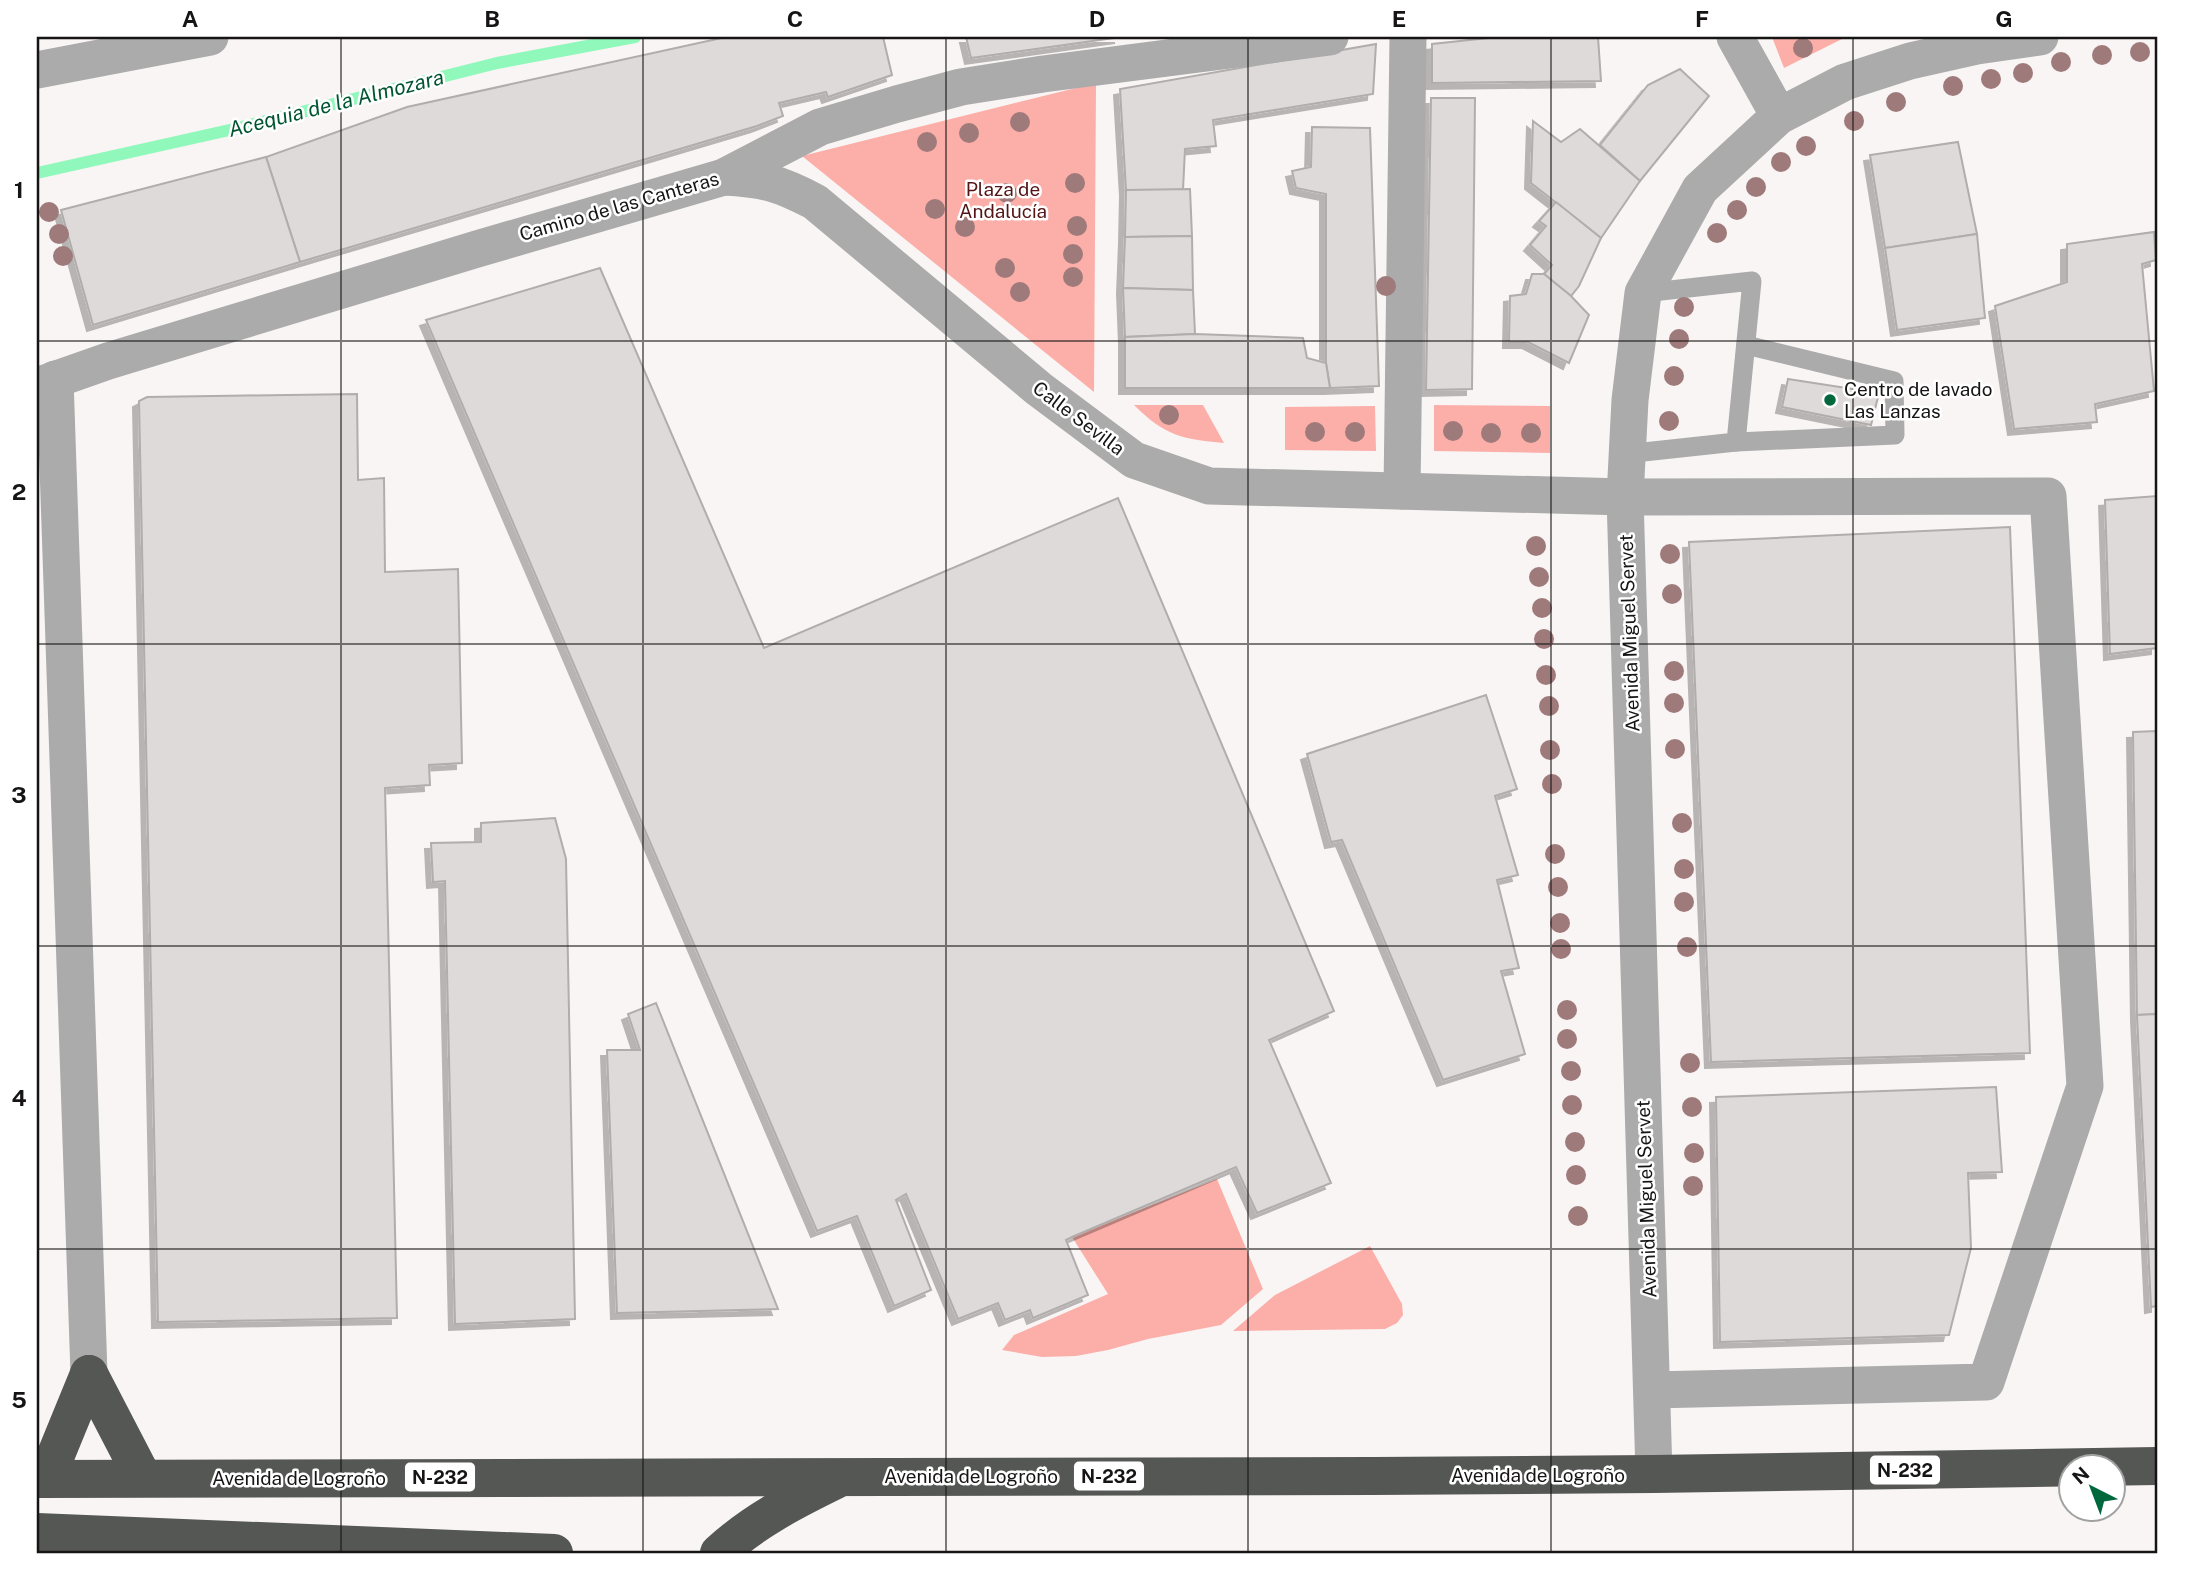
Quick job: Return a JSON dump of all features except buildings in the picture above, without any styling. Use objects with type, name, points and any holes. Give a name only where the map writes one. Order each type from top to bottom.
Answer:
[{"type":"highway","points":[[89,1374],[143,1478]]},
{"type":"highway","points":[[41,1479],[89,1374]]},
{"type":"highway","name":"Avenida de Logroño","points":[[41,1479],[1654,1474],[2157,1466]]},
{"type":"highway","points":[[719,1553],[760,1520],[844,1476]]},
{"type":"highway","points":[[37,1532],[554,1553]]},
{"type":"street","points":[[37,70],[210,37]]},
{"type":"street","name":"Camino de las Canteras","points":[[46,382],[477,249],[724,177],[820,127],[961,87],[1330,37]]},
{"type":"street","points":[[1402,491],[1408,37]]},
{"type":"street","points":[[1735,37],[1779,116]]},
{"type":"street","name":"Avenida Miguel Servet","points":[[1654,1474],[1625,497],[1625,454],[1643,293],[1700,189],[1779,116],[1845,82],[1910,61],[1977,46],[2040,37]]},
{"type":"street","name":"Calle Sevilla","points":[[724,177],[759,178],[788,188],[815,202],[1039,389],[1134,460],[1209,486],[1625,497],[2048,496],[2085,1086],[1986,1382],[1651,1390]]},
{"type":"street","points":[[46,382],[89,1374]]},
{"type":"lane","points":[[1643,293],[1752,281],[1736,442]]},
{"type":"lane","points":[[1625,454],[1736,442],[1895,435],[1894,381],[1746,345]]},
{"type":"green space","points":[[1772,37],[1846,37],[1784,68]]},
{"type":"green space","name":"Plaza de Andalucía","points":[[1096,83],[1094,392],[802,156]]},
{"type":"green space","points":[[1134,405],[1203,405],[1224,443],[1197,440],[1165,430]]},
{"type":"green space","points":[[1434,405],[1550,406],[1550,453],[1434,451]]},
{"type":"green space","points":[[1375,406],[1376,451],[1285,450],[1285,407]]},
{"type":"green space","points":[[1217,1179],[1263,1289],[1221,1325],[1076,1356],[1042,1357],[1002,1350],[1014,1335],[1108,1294],[1072,1237]]},
{"type":"green space","points":[[1370,1246],[1402,1304],[1403,1315],[1397,1323],[1385,1329],[1233,1331],[1275,1295]]},
{"type":"waterway","name":"Acequia de la Almozara","points":[[37,173],[234,129],[497,63],[635,37]]},
{"type":"place","name":"Centro de lavado Las Lanzas","points":[[1830,400]]}]
